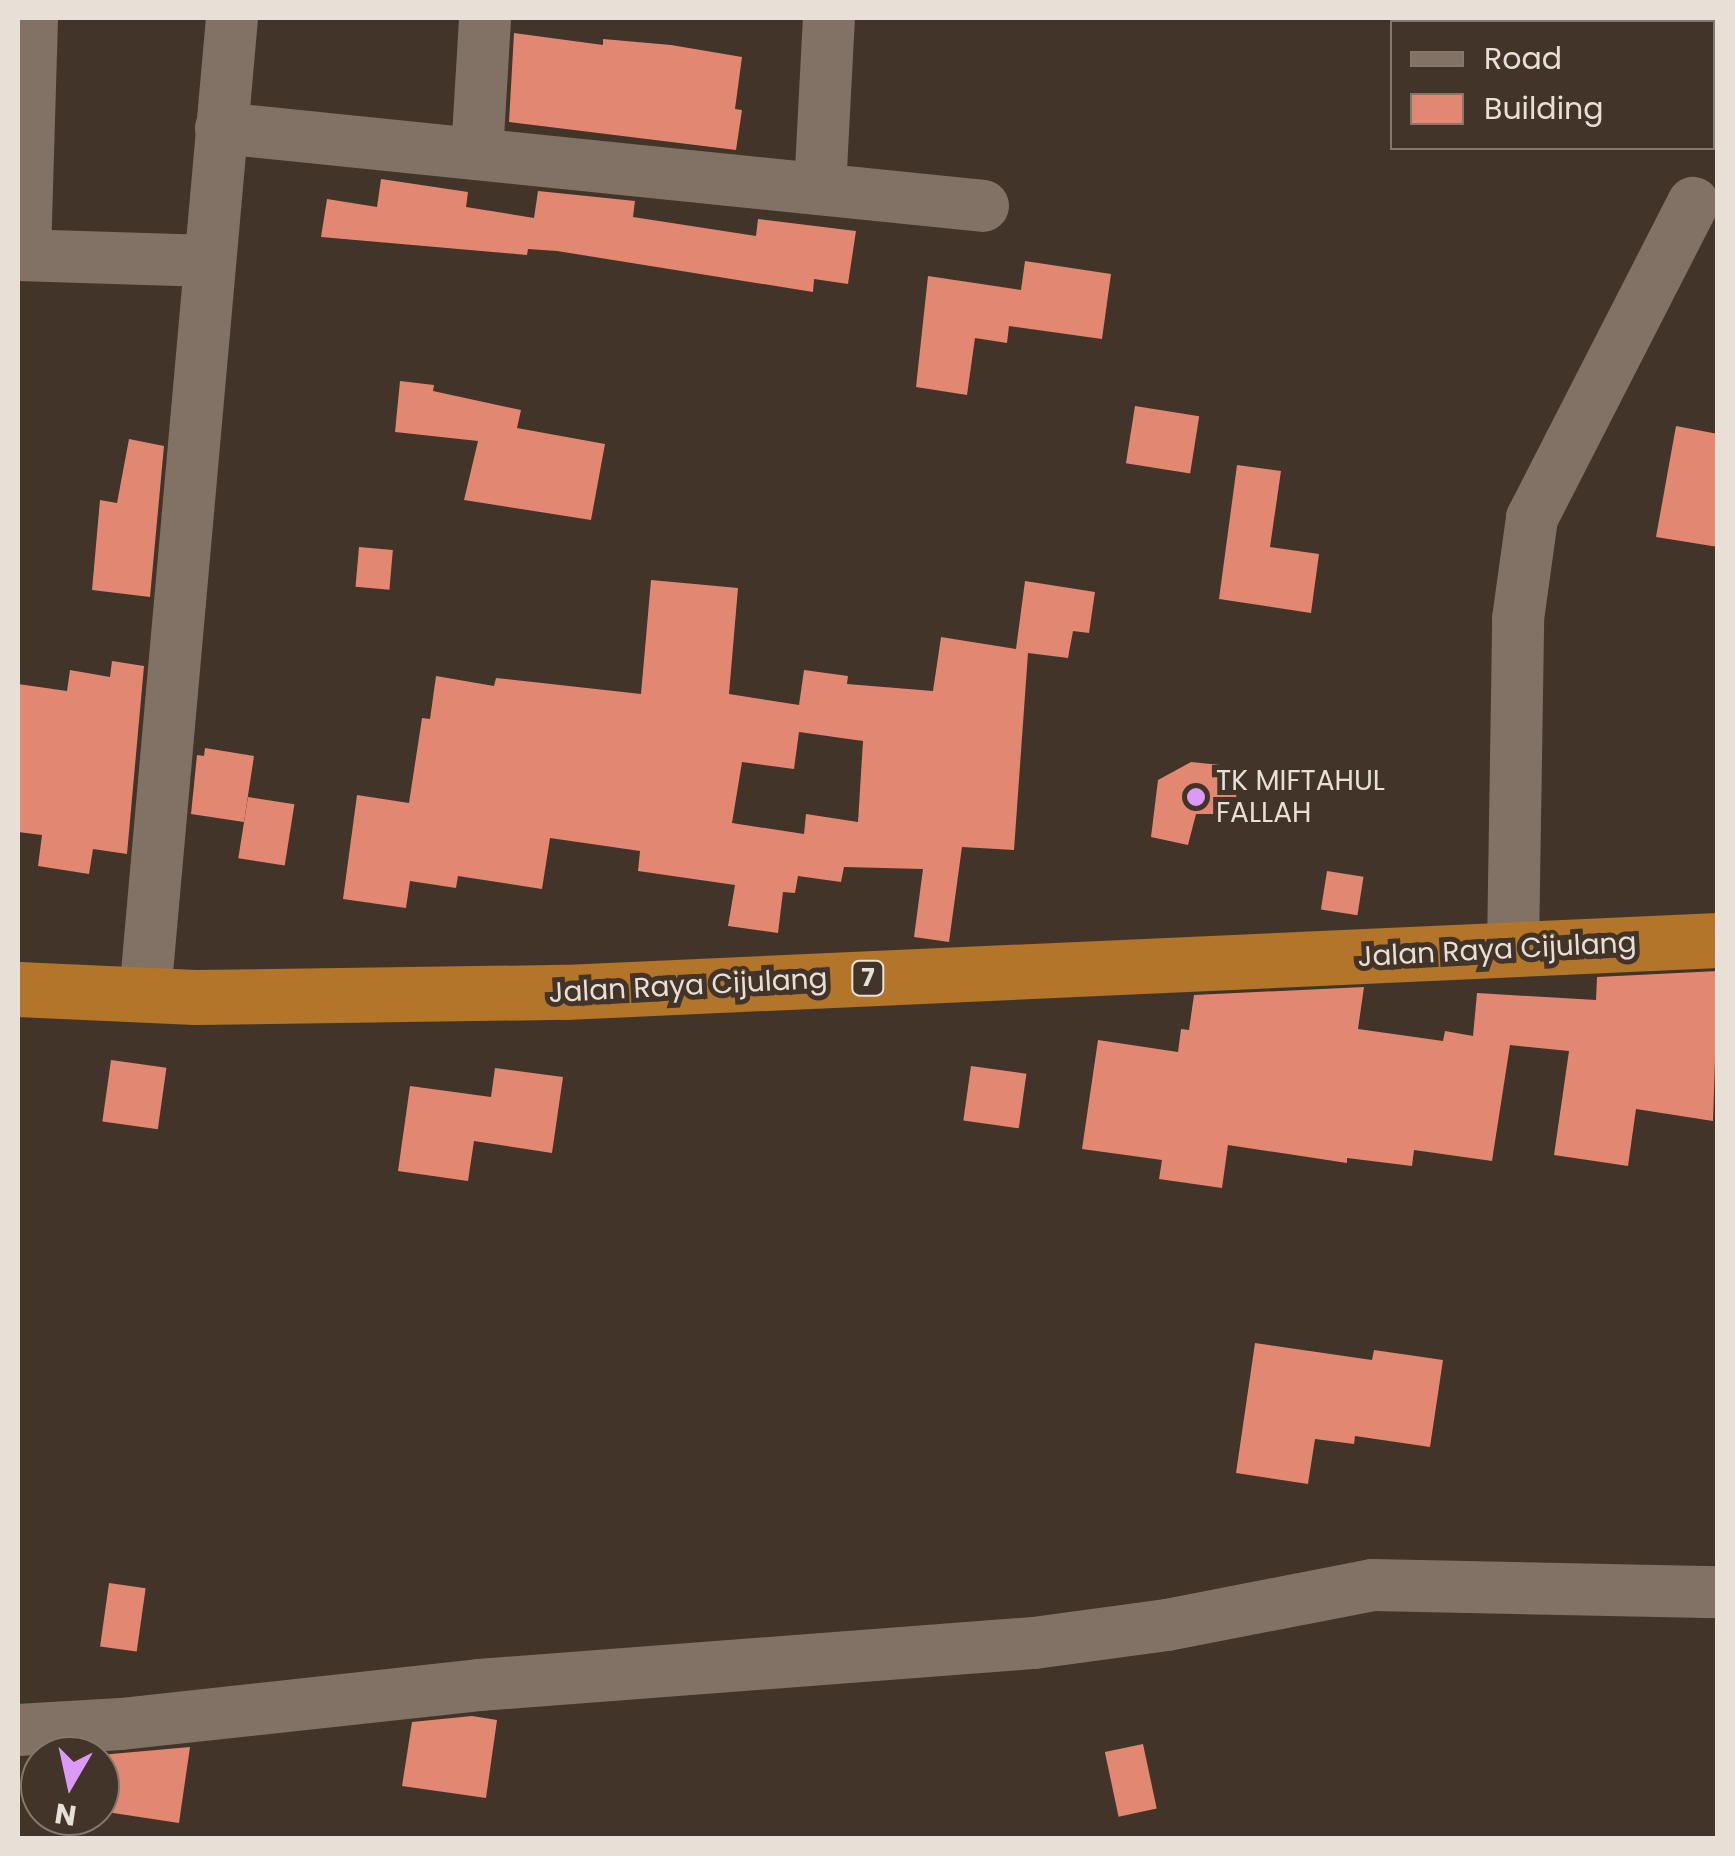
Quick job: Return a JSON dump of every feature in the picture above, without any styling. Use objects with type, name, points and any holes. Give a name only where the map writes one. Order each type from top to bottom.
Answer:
[{"type":"highway","name":"Jalan Raya Cijulang","points":[[18,989],[145,996],[565,992],[1718,940]]},
{"type":"street","points":[[32,18],[21,255],[210,261]]},
{"type":"street","points":[[145,996],[232,18]]},
{"type":"street","points":[[477,154],[485,18]]},
{"type":"street","points":[[820,189],[829,18]]},
{"type":"street","points":[[221,128],[983,206]]},
{"type":"street","points":[[1513,949],[1518,619],[1532,518],[1692,203]]},
{"type":"street","points":[[18,1730],[121,1724],[495,1684],[1034,1643],[1168,1625],[1372,1585],[1718,1592]]},
{"type":"building","points":[[514,33],[603,45],[603,39],[671,45],[742,57],[735,109],[742,110],[736,150],[509,122]]},
{"type":"building","points":[[381,179],[468,192],[466,207],[534,218],[538,191],[635,201],[633,217],[756,236],[758,219],[856,231],[848,284],[814,279],[813,292],[557,251],[528,249],[527,255],[321,237],[327,199],[377,207]]},
{"type":"building","points":[[1025,261],[1111,274],[1102,339],[1009,326],[1007,343],[975,338],[967,395],[916,387],[928,276],[1021,290]]},
{"type":"building","points":[[400,381],[434,385],[433,391],[521,410],[517,428],[605,444],[591,520],[464,500],[478,441],[395,432]]},
{"type":"building","points":[[1135,406],[1199,416],[1190,473],[1126,463]]},
{"type":"building","points":[[1676,426],[1718,434],[1718,547],[1656,537]]},
{"type":"building","points":[[129,439],[164,446],[150,597],[92,590],[100,500],[117,503]]},
{"type":"building","points":[[1237,465],[1281,471],[1270,547],[1319,554],[1311,613],[1219,599]]},
{"type":"building","points":[[359,547],[393,550],[389,590],[356,587]]},
{"type":"building","points":[[651,580],[738,588],[729,694],[799,705],[804,670],[848,676],[847,684],[933,691],[941,637],[1016,649],[1025,581],[1095,592],[1089,633],[1073,631],[1068,658],[1028,653],[1014,850],[962,847],[949,942],[914,937],[923,869],[844,867],[841,882],[798,876],[795,893],[783,892],[778,933],[728,926],[735,885],[638,871],[640,851],[550,838],[542,889],[458,876],[456,888],[410,881],[406,908],[343,899],[357,795],[409,803],[422,718],[430,719],[436,676],[494,686],[496,678],[641,694]],"holes":[[[799,732],[863,741],[858,822],[806,814],[804,834],[732,823],[742,762],[794,769]]]},
{"type":"building","points":[[112,661],[144,666],[127,854],[93,849],[89,874],[38,866],[42,835],[18,832],[18,684],[67,691],[70,670],[110,677]]},
{"type":"building","points":[[205,748],[254,756],[244,822],[191,814],[197,755],[204,756]]},
{"type":"building","name":"TK MIFTAHUL FALLAH","points":[[1191,762],[1240,767],[1234,814],[1196,814],[1188,845],[1151,837],[1158,780]]},
{"type":"building","points":[[248,797],[294,804],[285,866],[238,858]]},
{"type":"building","points":[[1327,871],[1364,877],[1357,915],[1321,910]]},
{"type":"building","points":[[1718,971],[1713,1121],[1636,1109],[1628,1166],[1554,1155],[1569,1051],[1510,1045],[1492,1161],[1414,1150],[1412,1166],[1347,1158],[1347,1163],[1228,1145],[1222,1188],[1159,1179],[1162,1160],[1082,1149],[1098,1040],[1178,1052],[1181,1029],[1189,1030],[1194,995],[1364,987],[1358,1029],[1443,1041],[1445,1031],[1473,1036],[1477,993],[1596,1000],[1597,977]]},
{"type":"building","points":[[111,1060],[166,1068],[158,1129],[102,1121]]},
{"type":"building","points":[[971,1066],[1026,1074],[1019,1128],[963,1120]]},
{"type":"building","points":[[495,1068],[563,1077],[552,1153],[474,1141],[468,1181],[398,1171],[410,1086],[491,1097]]},
{"type":"building","points":[[1255,1343],[1372,1360],[1374,1350],[1443,1360],[1430,1447],[1355,1436],[1354,1444],[1315,1439],[1308,1484],[1236,1473]]},
{"type":"building","points":[[109,1583],[146,1588],[137,1652],[100,1646]]},
{"type":"building","points":[[472,1716],[497,1720],[486,1798],[402,1786],[412,1722]]},
{"type":"building","points":[[1143,1744],[1157,1809],[1119,1817],[1105,1752]]},
{"type":"building","points":[[190,1747],[179,1823],[120,1814],[120,1753]]},
{"type":"place","name":"TK MIFTAHUL FALLAH","points":[[1196,797]]}]
